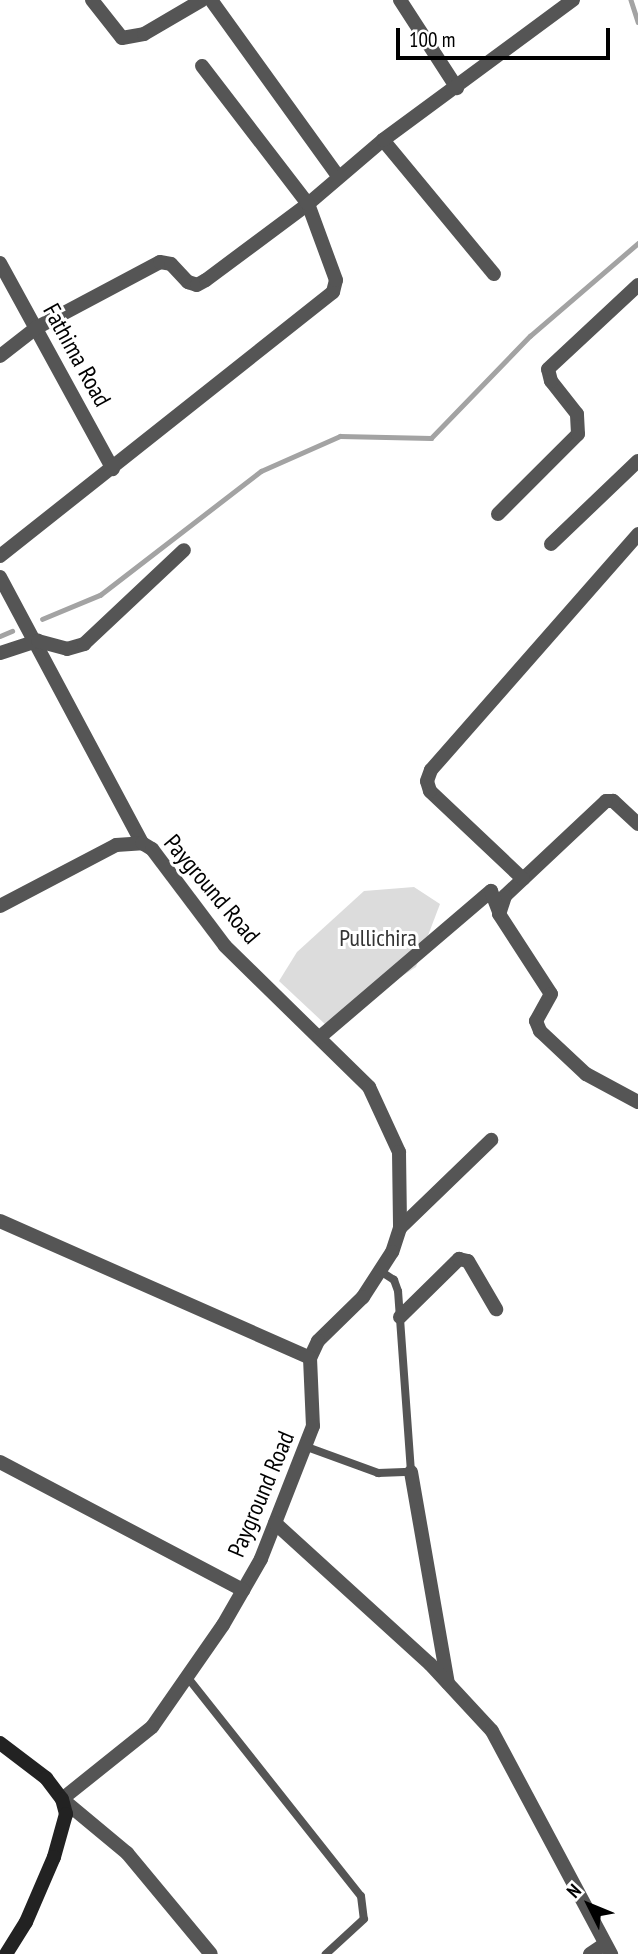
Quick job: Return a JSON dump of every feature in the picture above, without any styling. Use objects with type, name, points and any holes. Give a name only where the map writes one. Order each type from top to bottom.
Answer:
[{"type":"main road","points":[[0,1743],[46,1778],[62,1799],[65,1814],[54,1857],[26,1922],[6,1954]]},
{"type":"street","points":[[92,0],[122,38],[144,34],[202,0]]},
{"type":"street","points":[[211,0],[338,176]]},
{"type":"street","points":[[400,0],[457,88]]},
{"type":"street","points":[[0,356],[36,328],[160,262],[172,264],[188,282],[197,285],[308,204],[383,140],[573,0]]},
{"type":"street","points":[[0,556],[333,292],[336,280],[308,204],[202,66]]},
{"type":"street","points":[[383,140],[494,274]]},
{"type":"street","name":"Fathima Road","points":[[1,266],[113,469]]},
{"type":"street","points":[[498,514],[578,434],[577,414],[551,382],[548,369],[638,285]]},
{"type":"street","points":[[551,544],[638,460]]},
{"type":"street","points":[[523,879],[430,791],[427,781],[440,760],[638,534]]},
{"type":"street","points":[[0,653],[38,641],[67,649],[84,644],[184,550]]},
{"type":"street","name":"Payground Road","points":[[0,577],[38,641],[142,843],[161,859],[225,946],[369,1087],[399,1152],[400,1228],[380,1271],[363,1297],[318,1342],[310,1358],[315,1392],[307,1447],[243,1590],[188,1678],[152,1727],[62,1799]]},
{"type":"street","points":[[499,914],[505,896],[606,801],[613,801],[638,824]]},
{"type":"street","points":[[0,906],[116,845],[142,843]]},
{"type":"street","points":[[320,1037],[491,891],[499,914],[551,994],[536,1021],[540,1031],[586,1074],[638,1102]]},
{"type":"street","points":[[400,1228],[491,1140]]},
{"type":"street","points":[[0,1220],[310,1358]]},
{"type":"street","points":[[400,1317],[459,1259],[468,1261],[496,1309]]},
{"type":"street","points":[[0,1462],[243,1590]]},
{"type":"street","points":[[411,1472],[448,1684]]},
{"type":"street","points":[[275,1523],[448,1684],[492,1731],[520,1776],[545,1836],[608,1949],[590,1954]]},
{"type":"street","points":[[62,1799],[127,1853],[211,1954]]},
{"type":"lane","points":[[307,1447],[378,1473],[411,1472],[400,1317],[394,1280],[380,1271]]},
{"type":"lane","points":[[188,1678],[361,1896],[364,1919],[326,1954]]},
{"type":"green space","name":"Pullichira","points":[[414,887],[440,904],[416,967],[326,1025],[279,981],[297,952],[364,891]]},
{"type":"waterway","points":[[631,0],[638,22]]},
{"type":"waterway","points":[[42,619],[100,595],[261,471],[340,436],[431,438],[530,336],[638,243]]},
{"type":"waterway","points":[[0,636],[12,631]]}]
